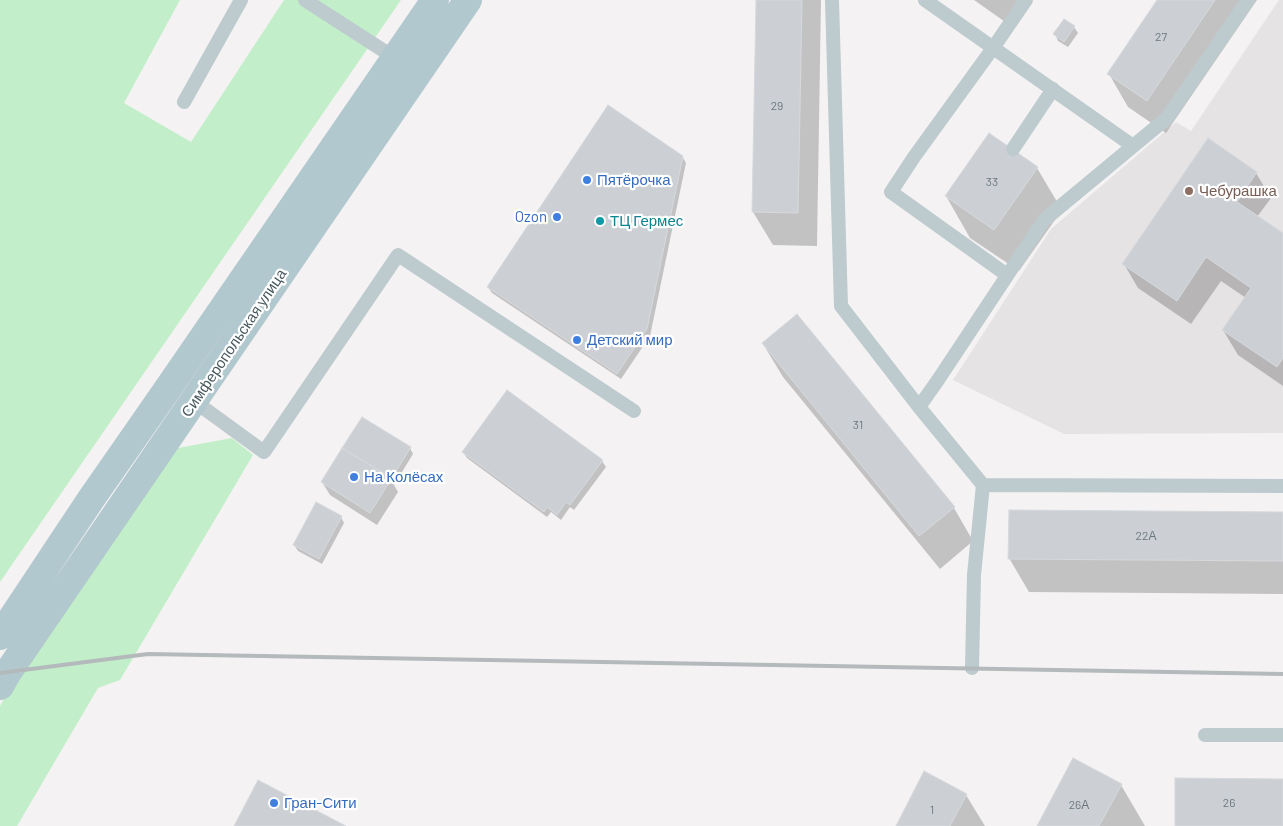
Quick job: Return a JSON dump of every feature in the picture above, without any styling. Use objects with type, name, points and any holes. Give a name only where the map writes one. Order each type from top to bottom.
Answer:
[{"type":"main road","name":"Симферопольская улица","points":[[0,636],[91,499],[435,0]]},
{"type":"main road","name":"Симферопольская улица","points":[[0,686],[468,0]]},
{"type":"lane","points":[[184,102],[241,0]]},
{"type":"lane","points":[[305,0],[395,58]]},
{"type":"lane","points":[[832,0],[841,306],[919,407],[983,484],[974,575],[972,668]]},
{"type":"lane","points":[[925,0],[1133,146]]},
{"type":"lane","points":[[1007,275],[891,192],[1026,0]]},
{"type":"lane","points":[[919,407],[1044,220],[1167,118],[1248,0]]},
{"type":"lane","points":[[1013,149],[1053,89]]},
{"type":"lane","points":[[194,401],[264,452],[398,255],[634,411]]},
{"type":"lane","points":[[983,484],[1283,486]]},
{"type":"lane","points":[[1204,735],[1283,736]]},
{"type":"shaded area","name":"Чебурашка","points":[[1279,0],[1283,0],[1283,433],[1064,434],[953,380],[1051,229],[1176,122],[1191,131]]},
{"type":"green space","points":[[0,0],[180,0],[124,103],[191,142],[284,0],[401,0],[0,582]]},
{"type":"green space","points":[[232,438],[253,455],[120,680],[98,688],[17,826],[0,826],[0,706],[27,657],[178,448]]},
{"type":"building","points":[[756,0],[802,0],[798,213],[752,212]]},
{"type":"building","points":[[1157,0],[1215,0],[1147,101],[1107,74]]},
{"type":"building","points":[[1064,19],[1075,26],[1064,42],[1053,34]]},
{"type":"building","name":"ТЦ Гермес","points":[[608,105],[683,156],[647,329],[617,374],[487,287]]},
{"type":"building","points":[[989,133],[1038,167],[994,230],[945,196]]},
{"type":"building","points":[[1208,138],[1257,172],[1237,202],[1283,233],[1283,358],[1277,367],[1222,330],[1251,288],[1206,257],[1177,301],[1122,264]]},
{"type":"building","points":[[797,314],[955,507],[919,536],[762,343]]},
{"type":"building","points":[[507,390],[603,460],[570,505],[566,502],[557,515],[547,507],[544,512],[462,452]]},
{"type":"building","points":[[362,417],[411,447],[392,478],[342,448]]},
{"type":"building","points":[[342,448],[392,478],[370,513],[321,482]]},
{"type":"building","points":[[316,502],[342,516],[319,559],[293,545]]},
{"type":"building","points":[[1009,510],[1283,512],[1283,561],[1008,559]]},
{"type":"building","points":[[1073,758],[1122,784],[1099,826],[1037,826]]},
{"type":"building","points":[[924,771],[967,794],[950,826],[896,826]]},
{"type":"building","points":[[1175,778],[1283,779],[1283,826],[1175,826]]},
{"type":"building","name":"Гран-Сити","points":[[258,780],[346,826],[234,826]]},
{"type":"railway","points":[[0,673],[148,654],[1283,674]]},
{"type":"place","name":"Пятёрочка","points":[[587,180]]},
{"type":"place","name":"Чебурашка","points":[[1189,191]]},
{"type":"place","name":"Ozon","points":[[557,217]]},
{"type":"place","name":"ТЦ Гермес","points":[[600,221]]},
{"type":"place","name":"Детский мир","points":[[577,340]]},
{"type":"place","name":"На Колёсах","points":[[354,477]]},
{"type":"place","name":"Гран-Сити","points":[[274,803]]}]
